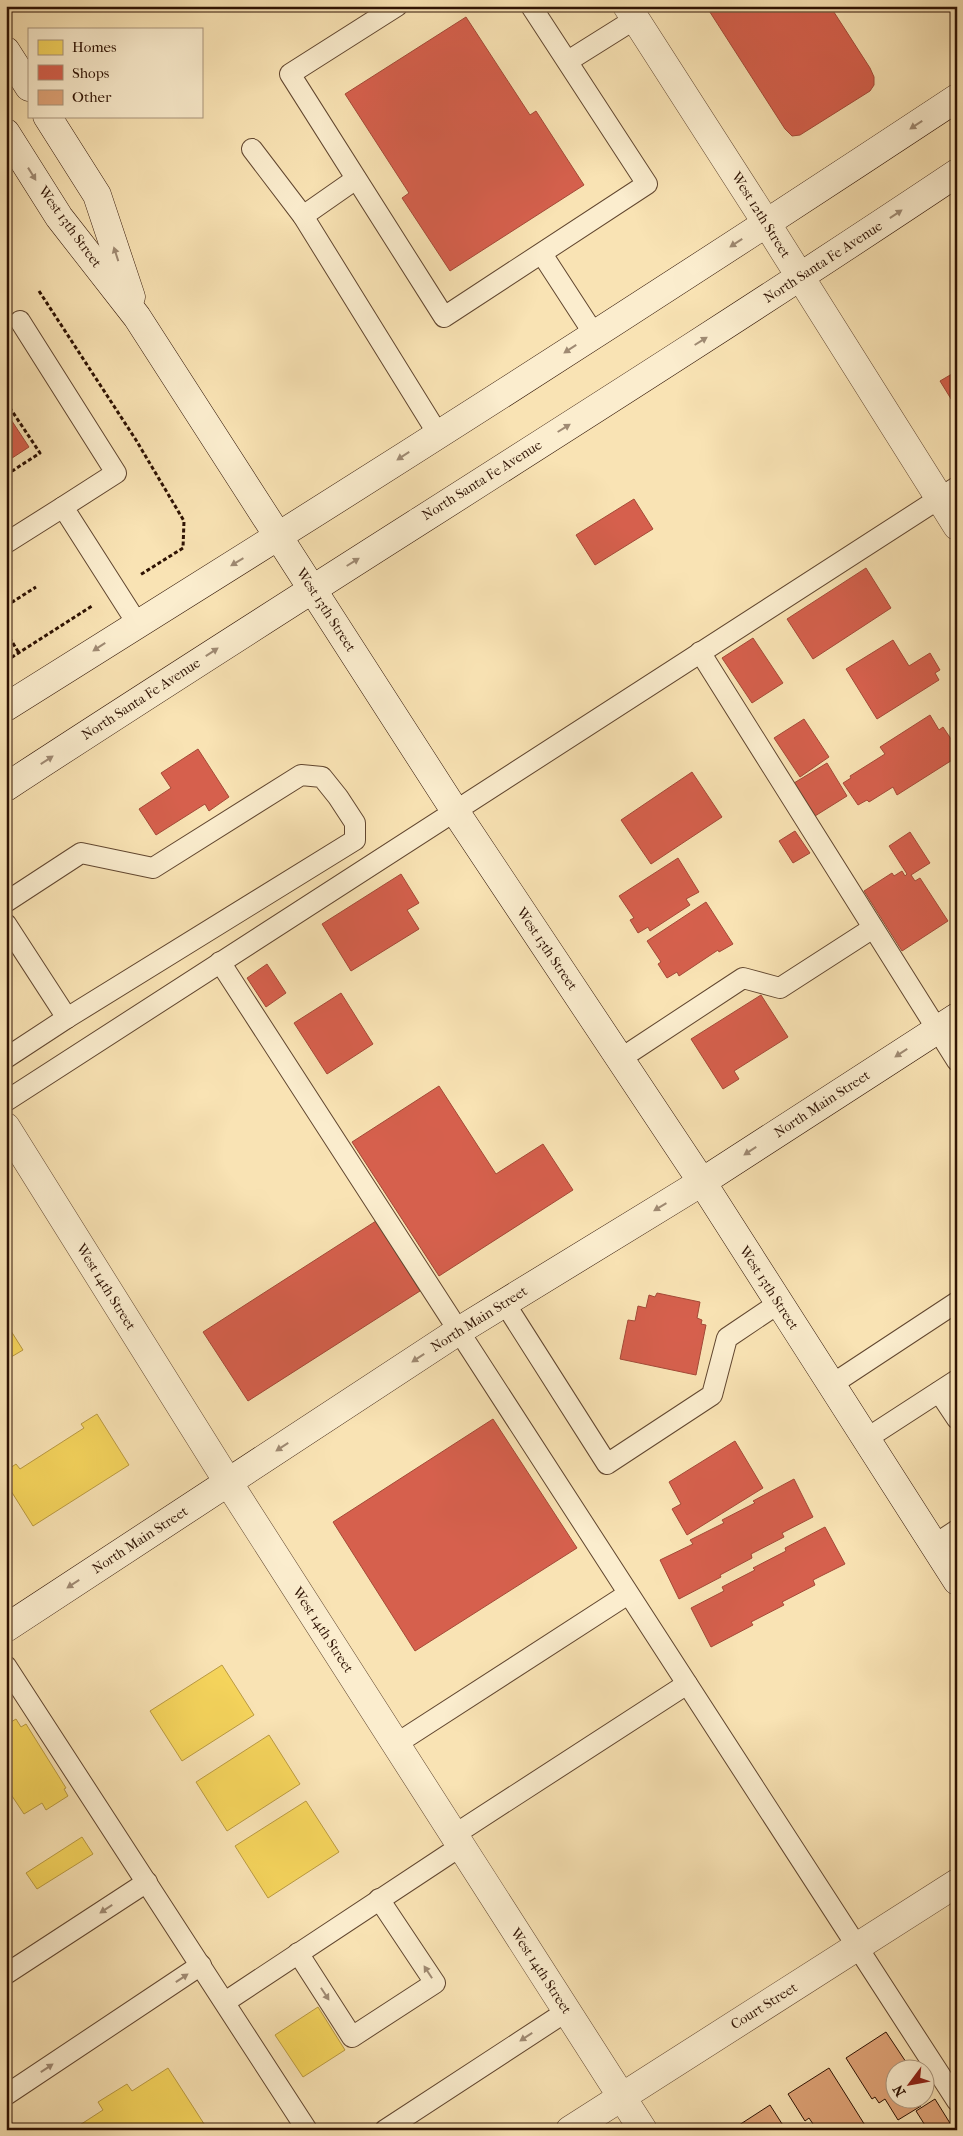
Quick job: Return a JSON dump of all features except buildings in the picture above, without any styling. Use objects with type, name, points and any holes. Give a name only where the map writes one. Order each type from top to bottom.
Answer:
[{"type":"street","name":"West 12th Street","points":[[631,13],[800,277],[948,492],[957,526]]},
{"type":"street","points":[[6,51],[28,85]]},
{"type":"street","points":[[6,707],[137,623],[279,536],[767,224],[957,98]]},
{"type":"street","name":"West 13th Street","points":[[48,118],[97,195],[137,317]]},
{"type":"street","name":"West 13th Street","points":[[6,133],[59,216],[137,317],[455,811],[702,1182],[957,1581]]},
{"type":"street","name":"North Santa Fe Avenue","points":[[6,787],[312,588],[800,277],[957,173]]},
{"type":"street","name":"North Main Street","points":[[6,1628],[457,1332],[702,1182],[947,1024]]},
{"type":"street","name":"West 14th Street","points":[[6,1127],[228,1482],[643,2130]]},
{"type":"street","name":"Court Street","points":[[570,2130],[957,1883]]},
{"type":"lane","points":[[397,6],[290,74],[444,317],[648,184],[531,6]]},
{"type":"lane","points":[[568,61],[631,13]]},
{"type":"lane","points":[[252,149],[303,216],[438,434]]},
{"type":"lane","points":[[303,216],[356,179]]},
{"type":"lane","points":[[542,254],[594,334]]},
{"type":"lane","points":[[6,542],[116,473],[20,322]]},
{"type":"lane","points":[[6,1101],[948,492]]},
{"type":"lane","points":[[63,507],[137,623]]},
{"type":"lane","points":[[700,652],[873,928],[947,1024],[957,1061]]},
{"type":"lane","points":[[6,902],[81,853],[153,868],[300,775],[322,777],[338,797],[355,824],[355,840],[67,1018],[6,1058]]},
{"type":"lane","points":[[6,924],[67,1018]]},
{"type":"lane","points":[[620,1059],[743,978],[780,988],[873,928]]},
{"type":"lane","points":[[220,962],[457,1332],[957,2101]]},
{"type":"lane","points":[[504,1302],[607,1464],[712,1395],[728,1338],[780,1303]]},
{"type":"lane","points":[[831,1385],[957,1302]]},
{"type":"lane","points":[[866,1439],[957,1380]]},
{"type":"lane","points":[[939,1392],[957,1419]]},
{"type":"lane","points":[[934,1545],[957,1530]]},
{"type":"lane","points":[[396,1744],[628,1594]]},
{"type":"lane","points":[[6,1666],[307,2130]]},
{"type":"lane","points":[[225,2002],[380,1899],[458,1840],[687,1684]]},
{"type":"lane","points":[[6,1974],[147,1882]]},
{"type":"lane","points":[[298,1953],[352,2037],[435,1983],[380,1899]]},
{"type":"lane","points":[[6,2095],[201,1965]]},
{"type":"lane","points":[[385,2130],[567,2011]]},
{"type":"path","points":[[6,402],[40,454],[6,475]]},
{"type":"path","points":[[6,606],[36,587]]},
{"type":"path","points":[[6,632],[19,653]]}]
